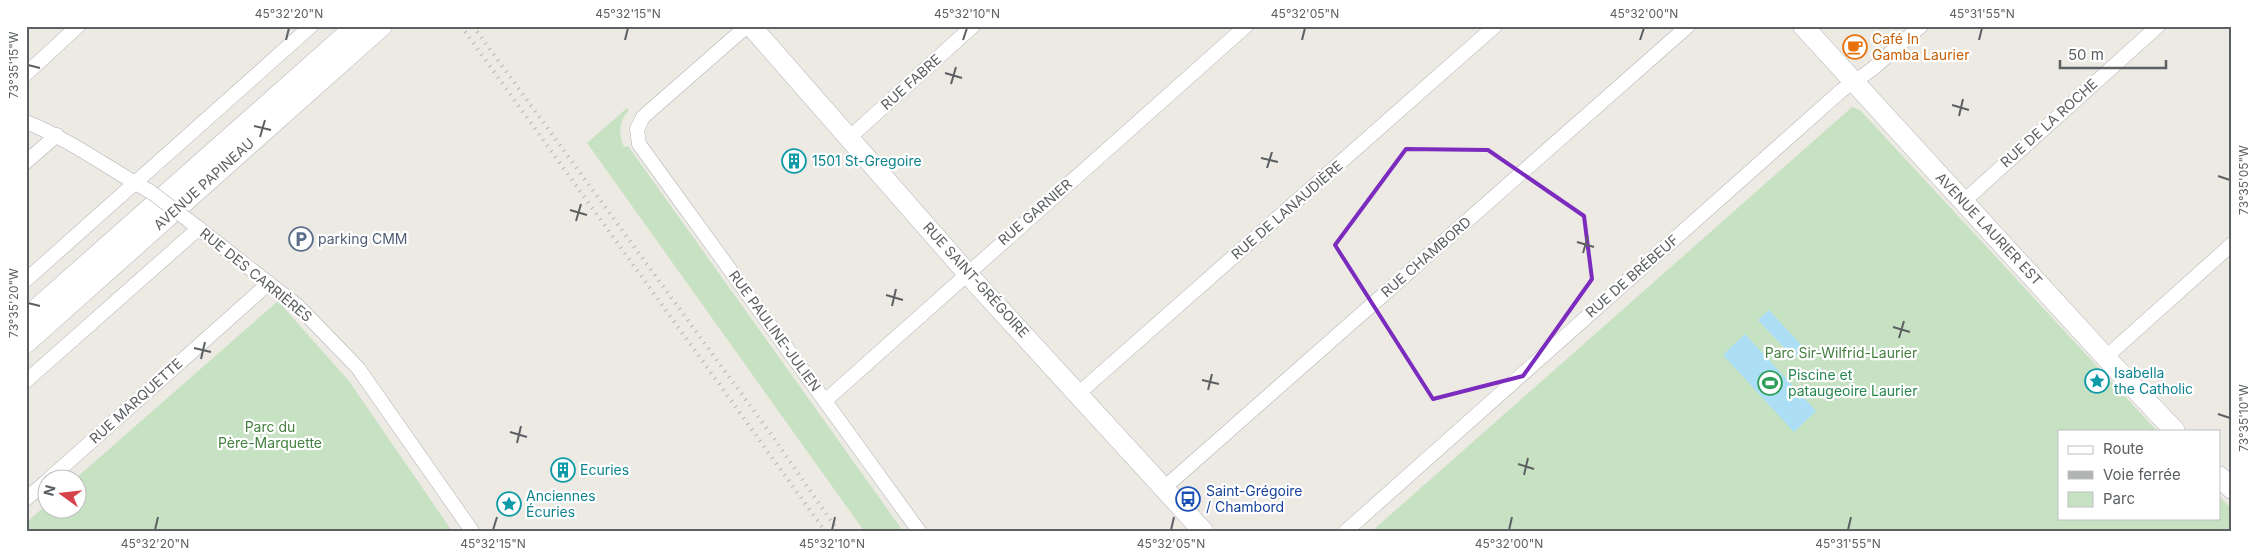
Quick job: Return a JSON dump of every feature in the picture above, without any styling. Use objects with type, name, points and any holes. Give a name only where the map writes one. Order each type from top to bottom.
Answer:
[{"type":"street","points":[[26,74],[78,26]]},
{"type":"street","points":[[26,280],[311,26]]},
{"type":"street","name":"AVENUE PAPINEAU","points":[[26,318],[356,26]]},
{"type":"street","name":"AVENUE PAPINEAU","points":[[26,343],[382,26]]},
{"type":"street","name":"RUE PAULINE-JULIEN","points":[[747,26],[643,117],[637,129],[639,144],[919,531]]},
{"type":"street","name":"RUE SAINT-GRÉGOIRE","points":[[752,26],[967,272],[1203,531]]},
{"type":"street","name":"RUE FABRE","points":[[850,137],[973,26]]},
{"type":"street","name":"RUE GARNIER","points":[[826,400],[967,272],[1246,26]]},
{"type":"street","name":"RUE DE LANAUDIÈRE","points":[[1079,394],[1495,26]]},
{"type":"street","name":"RUE CHAMBORD","points":[[1164,488],[1688,26]]},
{"type":"street","name":"AVENUE LAURIER EST","points":[[1803,26],[1853,83],[2174,430]]},
{"type":"street","name":"RUE DE BRÉBEUF","points":[[1346,531],[1853,83],[1871,70],[1921,26]]},
{"type":"street","name":"RUE DE LA ROCHE","points":[[1964,201],[2158,26]]},
{"type":"street","name":"RUE DES CARRIÈRES","points":[[26,122],[56,135],[151,192],[298,306],[358,368],[472,531]]},
{"type":"street","points":[[26,162],[56,135]]},
{"type":"street","points":[[26,381],[194,224]]},
{"type":"street","points":[[2106,357],[2232,244]]},
{"type":"street","name":"RUE MARQUETTE","points":[[59,470],[269,283]]},
{"type":"street","points":[[2220,477],[2232,489]]},
{"type":"street","name":"RUE MARQUETTE","points":[[26,499],[38,489]]},
{"type":"highlighted area","points":[[1406,149],[1488,150],[1584,216],[1592,279],[1523,376],[1433,399],[1378,316],[1335,245]]},
{"type":"green space","name":"Parc Sir-Wilfrid-Laurier","points":[[1852,107],[1860,110],[2156,430],[2058,430],[2058,520],[2220,520],[2220,497],[2232,509],[2232,531],[1372,531]]},
{"type":"green space","points":[[627,108],[629,110],[623,118],[620,127],[624,147],[628,146],[903,531],[864,531],[587,143]]},
{"type":"green space","name":"Parc du Père-Marquette","points":[[278,301],[349,381],[452,531],[26,531],[26,523],[38,512],[38,520],[88,520],[88,470],[85,470]]},
{"type":"water","points":[[1769,310],[1804,348],[1794,358],[1758,320]]},
{"type":"water","name":"Piscine et pataugeoire Laurier","points":[[1745,334],[1816,411],[1794,432],[1723,355]]},
{"type":"railway","points":[[461,26],[825,531]]},
{"type":"railway","points":[[473,26],[773,437],[838,531]]},
{"type":"place","name":"Café In Gamba Laurier","points":[[1855,47]]},
{"type":"place","name":"1501 St-Gregoire","points":[[794,161]]},
{"type":"place","name":"parking CMM","points":[[301,239]]},
{"type":"place","name":"Isabella the Catholic","points":[[2097,381]]},
{"type":"place","name":"Piscine et pataugeoire Laurier","points":[[1770,383]]},
{"type":"place","name":"Ecuries","points":[[563,470]]},
{"type":"place","name":"Saint-Grégoire / Chambord","points":[[1188,499]]},
{"type":"place","name":"Anciennes Écuries","points":[[509,504]]}]
